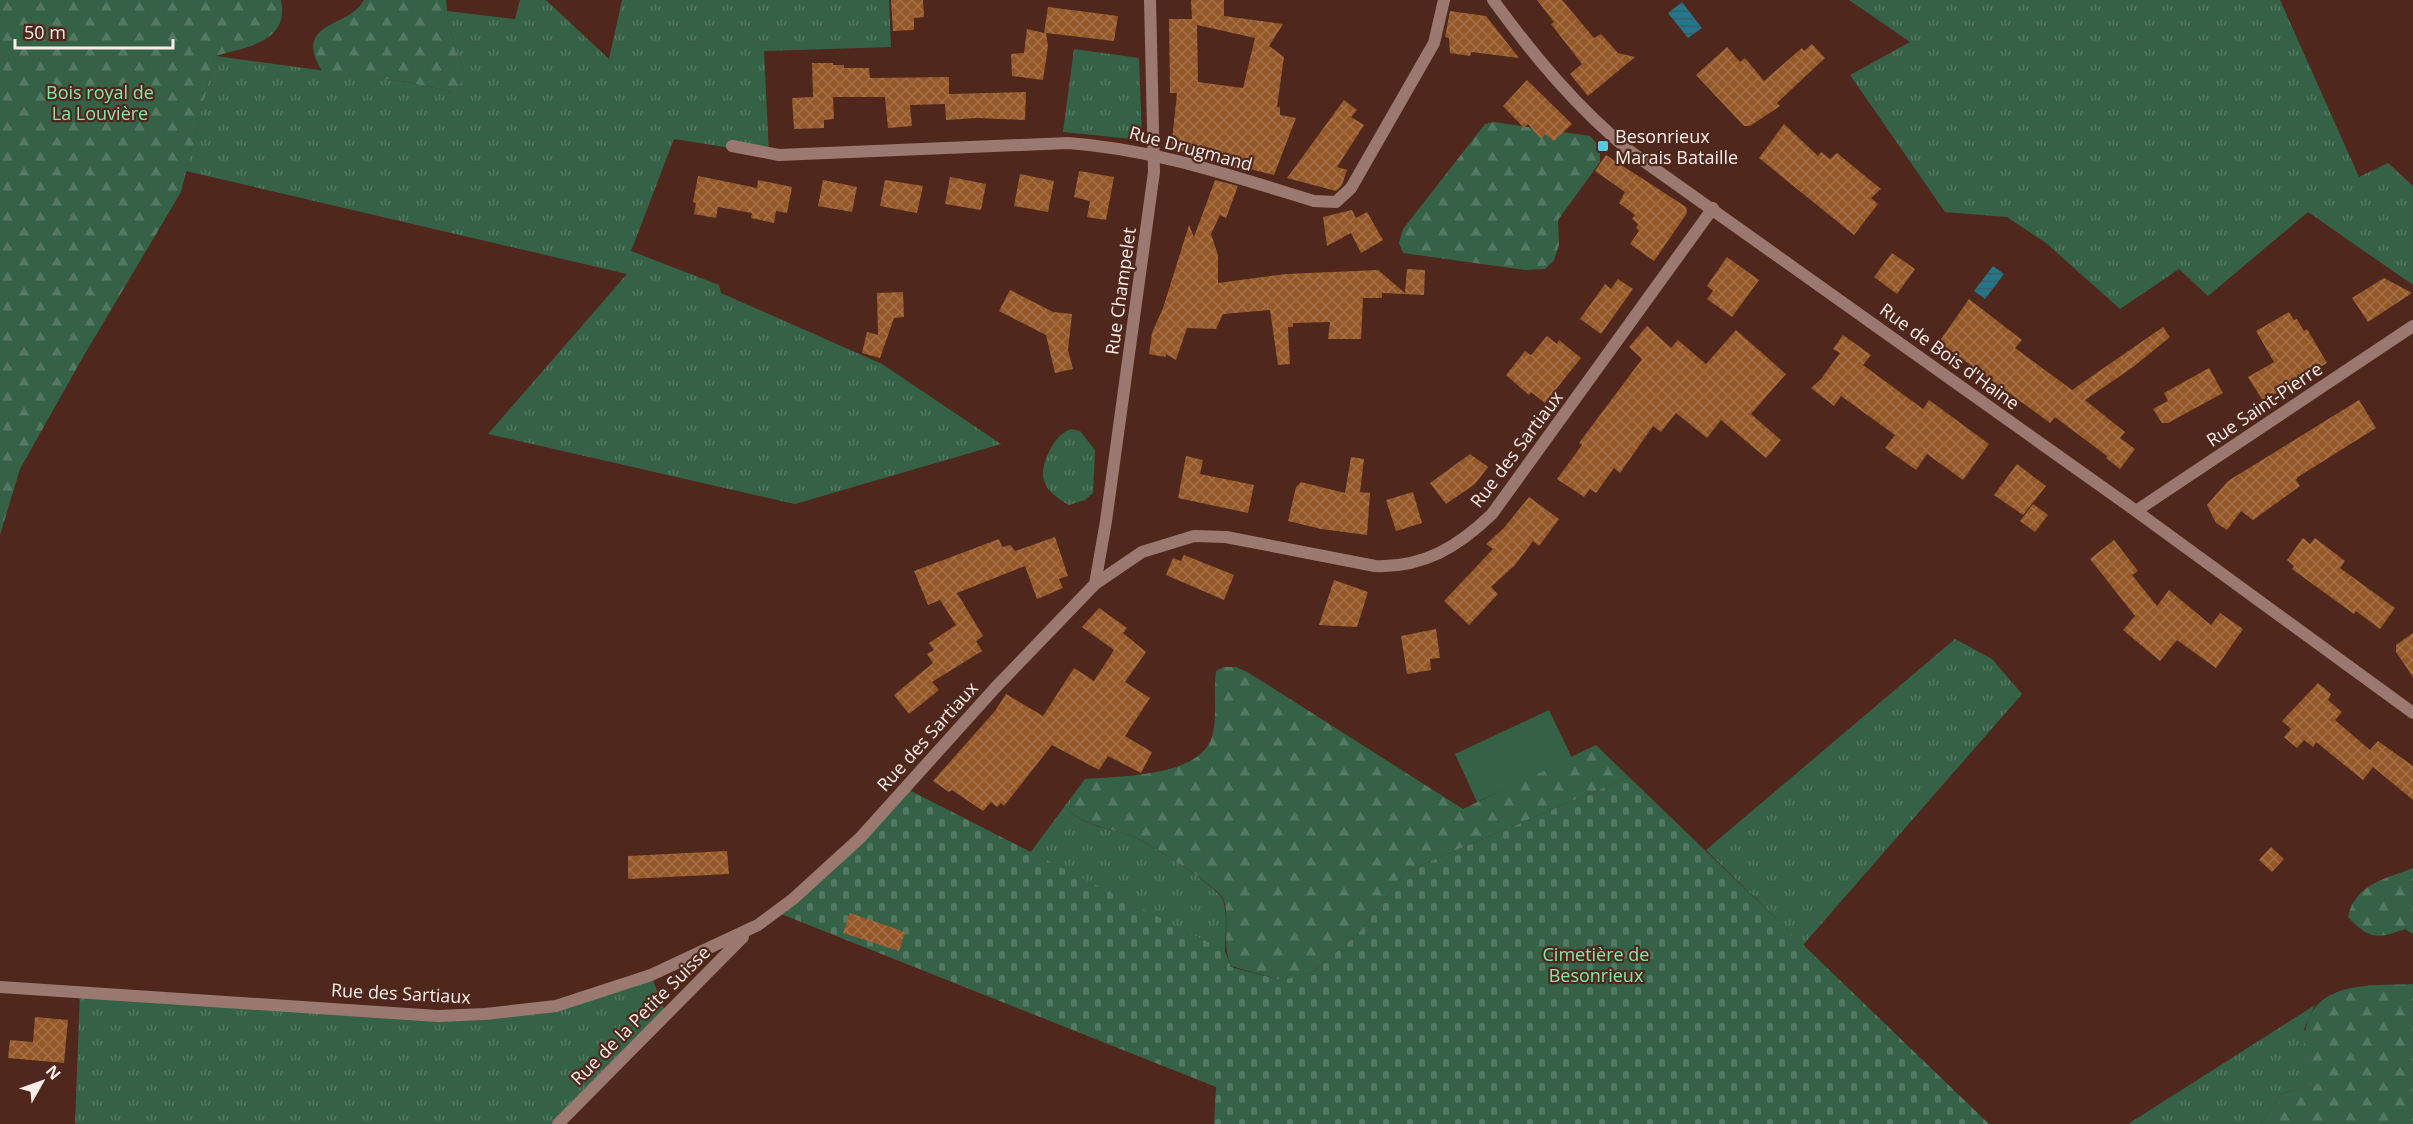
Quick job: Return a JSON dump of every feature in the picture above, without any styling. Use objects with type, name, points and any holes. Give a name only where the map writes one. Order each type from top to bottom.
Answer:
[{"type":"street","name":"Rue Champelet","points":[[1095,584],[1107,516],[1154,153],[1150,0]]},
{"type":"street","name":"Rue Drugmand","points":[[732,146],[779,155],[1068,143],[1113,146],[1154,153],[1314,201],[1336,202],[1351,188],[1418,74],[1434,43],[1444,0]]},
{"type":"street","name":"Rue de Bois d'Haine","points":[[1492,0],[1544,67],[1607,132],[2136,511],[2413,713]]},
{"type":"street","name":"Rue des Sartiaux","points":[[0,987],[438,1016],[484,1014],[548,1007],[607,991],[651,975],[748,932],[793,898],[860,838],[995,688],[1095,584],[1142,552],[1194,536],[1243,539],[1375,566],[1397,567],[1438,554],[1458,544],[1492,514],[1713,208]]},
{"type":"street","name":"Rue Saint-Pierre","points":[[2136,511],[2413,326]]},
{"type":"street","name":"Rue de la Petite Suisse","points":[[558,1124],[748,932]]},
{"type":"green space","name":"Bois royal de La Louvière","points":[[0,0],[281,0],[282,14],[279,26],[263,41],[215,56],[181,192],[83,357],[20,469],[0,535]]},
{"type":"green space","points":[[364,0],[446,0],[449,29],[463,70],[463,81],[452,92],[408,82],[322,71],[315,54],[314,42],[318,34],[357,9]]},
{"type":"green space","points":[[520,0],[546,0],[609,59],[622,0],[889,0],[891,47],[764,51],[769,154],[674,139],[631,251],[719,285],[721,293],[882,364],[1001,444],[795,504],[488,434],[627,274],[186,171],[215,56],[408,82],[452,92],[463,70],[449,29],[447,11],[515,19]]},
{"type":"green space","points":[[1849,0],[2280,0],[2359,177],[2388,163],[2413,186],[2413,285],[2308,212],[2208,296],[2179,269],[2120,309],[2046,243],[2007,217],[1945,212],[1850,75],[1910,42]]},
{"type":"green space","points":[[1074,49],[1139,58],[1142,140],[1063,132]]},
{"type":"green space","points":[[1494,122],[1590,136],[1600,147],[1600,162],[1558,220],[1559,245],[1554,260],[1545,269],[1525,270],[1403,253],[1399,243],[1403,229],[1485,124]]},
{"type":"green space","points":[[1071,429],[1080,431],[1095,450],[1093,493],[1085,500],[1069,505],[1047,488],[1043,474],[1046,458],[1053,445],[1062,434]]},
{"type":"green space","points":[[1955,639],[1992,659],[2022,694],[1803,945],[1706,850]]},
{"type":"green space","points":[[1224,667],[1236,667],[1249,673],[1463,809],[1596,745],[1629,777],[1405,872],[1358,934],[1311,973],[1281,980],[1231,966],[1227,948],[1225,905],[1223,898],[1208,884],[1181,864],[1140,840],[1091,823],[1068,810],[1073,795],[1085,779],[1157,772],[1192,760],[1205,750],[1214,728],[1216,671]]},
{"type":"green space","points":[[1549,710],[1572,758],[1477,802],[1455,754]]},
{"type":"green space","name":"Cimetière de Besonrieux","points":[[1629,777],[1989,1124],[1214,1124],[1216,1087],[776,912],[905,788],[1225,951],[1231,967],[1281,980],[1311,973],[1358,934],[1405,872]]},
{"type":"green space","points":[[1073,795],[1068,810],[1075,816],[1091,824],[1140,840],[1182,865],[1219,894],[1223,900],[1225,912],[1225,951],[1030,853]]},
{"type":"green space","points":[[2413,868],[2413,934],[2405,929],[2380,936],[2368,934],[2348,917],[2357,897],[2364,890]]},
{"type":"green space","points":[[651,975],[666,1014],[558,1124],[75,1124],[80,991],[438,1016],[531,1010]]},
{"type":"green space","points":[[2413,984],[2413,1124],[2260,1124],[2281,1094],[2322,1082],[2308,1061],[2304,1045],[2309,1018],[2317,1006],[2328,997],[2354,987]]},
{"type":"green space","points":[[2315,1005],[2304,1029],[2323,1082],[2281,1094],[2260,1124],[2128,1124]]},
{"type":"water","points":[[1682,2],[1702,28],[1688,38],[1668,13]]},
{"type":"water","points":[[1993,266],[2004,274],[1985,299],[1974,291]]},
{"type":"building","points":[[891,0],[923,0],[924,17],[914,18],[914,30],[893,31]]},
{"type":"building","points":[[1191,0],[1224,0],[1224,16],[1283,24],[1269,46],[1284,57],[1277,107],[1280,107],[1280,115],[1296,118],[1274,175],[1250,169],[1250,172],[1244,171],[1221,164],[1224,155],[1171,150],[1177,93],[1170,93],[1169,19],[1192,19]],"holes":[[[1197,25],[1255,38],[1243,88],[1198,82]]]},
{"type":"building","points":[[1537,0],[1562,0],[1594,38],[1601,34],[1618,53],[1635,57],[1588,96],[1570,74],[1582,64],[1551,24],[1554,22]]},
{"type":"building","points":[[1048,7],[1118,16],[1114,41],[1046,33],[1048,46],[1043,80],[1012,76],[1011,54],[1024,53],[1027,29],[1044,33]]},
{"type":"building","points":[[1450,11],[1486,16],[1519,58],[1471,52],[1470,56],[1450,53],[1449,38],[1445,37]]},
{"type":"building","points":[[1812,44],[1825,58],[1777,103],[1780,106],[1750,126],[1744,126],[1696,75],[1727,47],[1740,62],[1745,58],[1764,81],[1802,48],[1804,51]]},
{"type":"building","points":[[812,63],[833,63],[833,65],[844,65],[844,68],[869,68],[870,78],[949,77],[949,94],[1026,92],[1025,120],[977,118],[946,120],[945,104],[910,105],[912,126],[888,128],[885,97],[833,97],[834,119],[824,120],[824,128],[794,129],[792,98],[813,97]]},
{"type":"building","points":[[1527,80],[1572,124],[1554,141],[1545,134],[1541,139],[1528,124],[1524,128],[1503,106]]},
{"type":"building","points":[[1344,100],[1357,110],[1351,117],[1364,125],[1337,167],[1347,170],[1342,185],[1336,191],[1287,178]]},
{"type":"building","points":[[1784,124],[1818,156],[1821,152],[1830,159],[1837,153],[1881,189],[1871,198],[1878,204],[1854,235],[1759,158]]},
{"type":"building","points":[[1606,155],[1686,207],[1687,213],[1654,261],[1630,244],[1639,231],[1636,228],[1638,224],[1632,219],[1635,215],[1619,203],[1625,192],[1595,171]]},
{"type":"building","points":[[1079,171],[1114,177],[1106,220],[1087,217],[1090,201],[1074,197]]},
{"type":"building","points":[[1020,174],[1054,181],[1048,212],[1014,206]]},
{"type":"building","points":[[698,176],[757,188],[758,180],[792,187],[787,213],[776,211],[774,223],[751,218],[752,213],[718,207],[716,218],[694,214],[696,203],[693,202]]},
{"type":"building","points":[[950,177],[986,184],[981,210],[945,204]]},
{"type":"building","points":[[823,180],[857,187],[852,212],[818,206]]},
{"type":"building","points":[[885,180],[923,186],[917,213],[880,206]]},
{"type":"building","points":[[1215,180],[1238,186],[1226,218],[1220,215],[1211,234],[1218,255],[1218,283],[1286,274],[1378,270],[1405,293],[1407,269],[1425,270],[1424,295],[1382,293],[1382,298],[1363,298],[1361,339],[1328,339],[1330,322],[1293,323],[1293,327],[1288,327],[1290,364],[1278,365],[1270,310],[1223,314],[1216,329],[1187,328],[1176,360],[1166,354],[1166,357],[1149,354],[1152,333],[1163,308],[1189,225],[1194,237]]},
{"type":"building","points":[[1352,210],[1356,218],[1367,212],[1383,240],[1361,253],[1351,233],[1327,246],[1323,217]]},
{"type":"building","points":[[1892,253],[1915,269],[1897,294],[1874,277]]},
{"type":"building","points":[[1727,257],[1759,280],[1732,317],[1707,299],[1713,291],[1707,286]]},
{"type":"building","points":[[2384,278],[2412,293],[2368,322],[2352,298]]},
{"type":"building","points":[[1618,279],[1633,289],[1601,334],[1580,319],[1605,284],[1611,289]]},
{"type":"building","points":[[1010,290],[1053,312],[1072,314],[1068,350],[1073,369],[1055,373],[1046,335],[999,311]]},
{"type":"building","points":[[903,292],[904,317],[894,318],[880,358],[862,353],[867,332],[878,335],[877,293]]},
{"type":"building","points":[[1969,299],[2022,340],[2015,348],[2072,390],[2163,327],[2170,337],[2133,367],[2085,400],[2125,432],[2120,438],[2135,449],[2120,469],[2106,458],[2107,456],[2055,417],[2050,423],[1939,342]]},
{"type":"building","points":[[2289,312],[2294,320],[2297,319],[2304,331],[2307,329],[2327,363],[2263,401],[2248,377],[2274,362],[2256,331]]},
{"type":"building","points":[[1647,326],[1671,348],[1678,340],[1706,364],[1736,330],[1786,374],[1751,414],[1781,440],[1766,458],[1721,420],[1707,438],[1676,413],[1661,432],[1653,426],[1620,473],[1614,468],[1596,493],[1590,489],[1584,497],[1557,479],[1582,445],[1579,443],[1642,359],[1629,347]]},
{"type":"building","points":[[1843,335],[1871,355],[1863,365],[1923,409],[1929,400],[1989,444],[1963,480],[1927,454],[1916,470],[1885,448],[1895,435],[1841,396],[1834,406],[1811,388],[1821,379],[1840,353],[1833,349]]},
{"type":"building","points":[[1547,336],[1557,344],[1559,340],[1581,358],[1545,403],[1531,392],[1529,395],[1506,375],[1525,351],[1531,355]]},
{"type":"building","points":[[2209,368],[2223,393],[2168,423],[2162,423],[2153,409],[2168,401],[2164,393]]},
{"type":"building","points":[[2359,400],[2376,428],[2298,477],[2296,480],[2300,486],[2253,520],[2241,511],[2227,530],[2216,523],[2207,505],[2228,481]]},
{"type":"building","points":[[1470,454],[1488,467],[1475,484],[1446,504],[1430,483]]},
{"type":"building","points":[[1186,456],[1203,460],[1200,474],[1254,485],[1248,513],[1178,498]]},
{"type":"building","points":[[1351,457],[1364,459],[1360,492],[1370,493],[1367,535],[1321,529],[1288,521],[1296,487],[1301,482],[1345,493]]},
{"type":"building","points":[[2017,464],[2046,486],[2023,515],[1994,495]]},
{"type":"building","points":[[1413,492],[1422,523],[1396,531],[1386,500]]},
{"type":"building","points":[[1529,497],[1559,519],[1539,546],[1533,541],[1515,565],[1491,587],[1498,594],[1469,625],[1444,601],[1493,549],[1486,544],[1503,529]]},
{"type":"building","points":[[2033,504],[2048,515],[2035,532],[2020,521]]},
{"type":"building","points":[[1055,537],[1068,576],[1059,579],[1063,588],[1037,599],[1025,566],[957,593],[983,636],[976,641],[982,651],[932,682],[939,690],[909,714],[894,695],[933,663],[927,654],[934,650],[929,643],[956,625],[940,600],[928,605],[914,571],[999,539],[1002,547],[1010,545],[1015,551]]},
{"type":"building","points":[[2303,538],[2310,544],[2315,538],[2345,561],[2340,568],[2395,608],[2380,629],[2356,611],[2354,614],[2292,569],[2294,566],[2287,560]]},
{"type":"building","points":[[2114,540],[2138,571],[2132,575],[2157,606],[2169,590],[2211,625],[2220,613],[2243,629],[2216,668],[2177,640],[2160,661],[2123,630],[2135,616],[2090,559]]},
{"type":"building","points":[[1184,555],[1234,575],[1224,600],[1166,575],[1173,558],[1181,561]]},
{"type":"building","points":[[1334,580],[1368,592],[1357,627],[1319,625]]},
{"type":"building","points":[[1099,608],[1127,628],[1123,633],[1146,652],[1125,682],[1150,698],[1125,736],[1152,752],[1141,773],[1108,756],[1099,770],[1052,745],[1004,806],[1001,803],[997,807],[991,802],[983,811],[952,790],[949,792],[933,781],[995,711],[1006,694],[1043,716],[1074,668],[1094,681],[1114,650],[1082,627]]},
{"type":"building","points":[[1436,629],[1440,658],[1430,659],[1431,670],[1407,674],[1401,636]]},
{"type":"building","points":[[2413,633],[2413,677],[2396,652],[2396,645]]},
{"type":"building","points":[[2318,683],[2331,694],[2328,700],[2342,712],[2335,720],[2370,750],[2378,741],[2413,766],[2413,800],[2373,767],[2363,780],[2316,742],[2313,747],[2304,740],[2297,748],[2284,737],[2291,729],[2282,721]]},
{"type":"building","points":[[2271,847],[2284,859],[2272,872],[2259,860]]},
{"type":"building","points":[[727,851],[729,874],[628,879],[628,856]]},
{"type":"building","points":[[850,913],[905,932],[899,951],[843,933]]},
{"type":"building","points":[[35,1017],[68,1020],[64,1063],[8,1058],[10,1040],[33,1042]]},
{"type":"place","name":"Besonrieux Marais Bataille","points":[[1603,146]]}]
